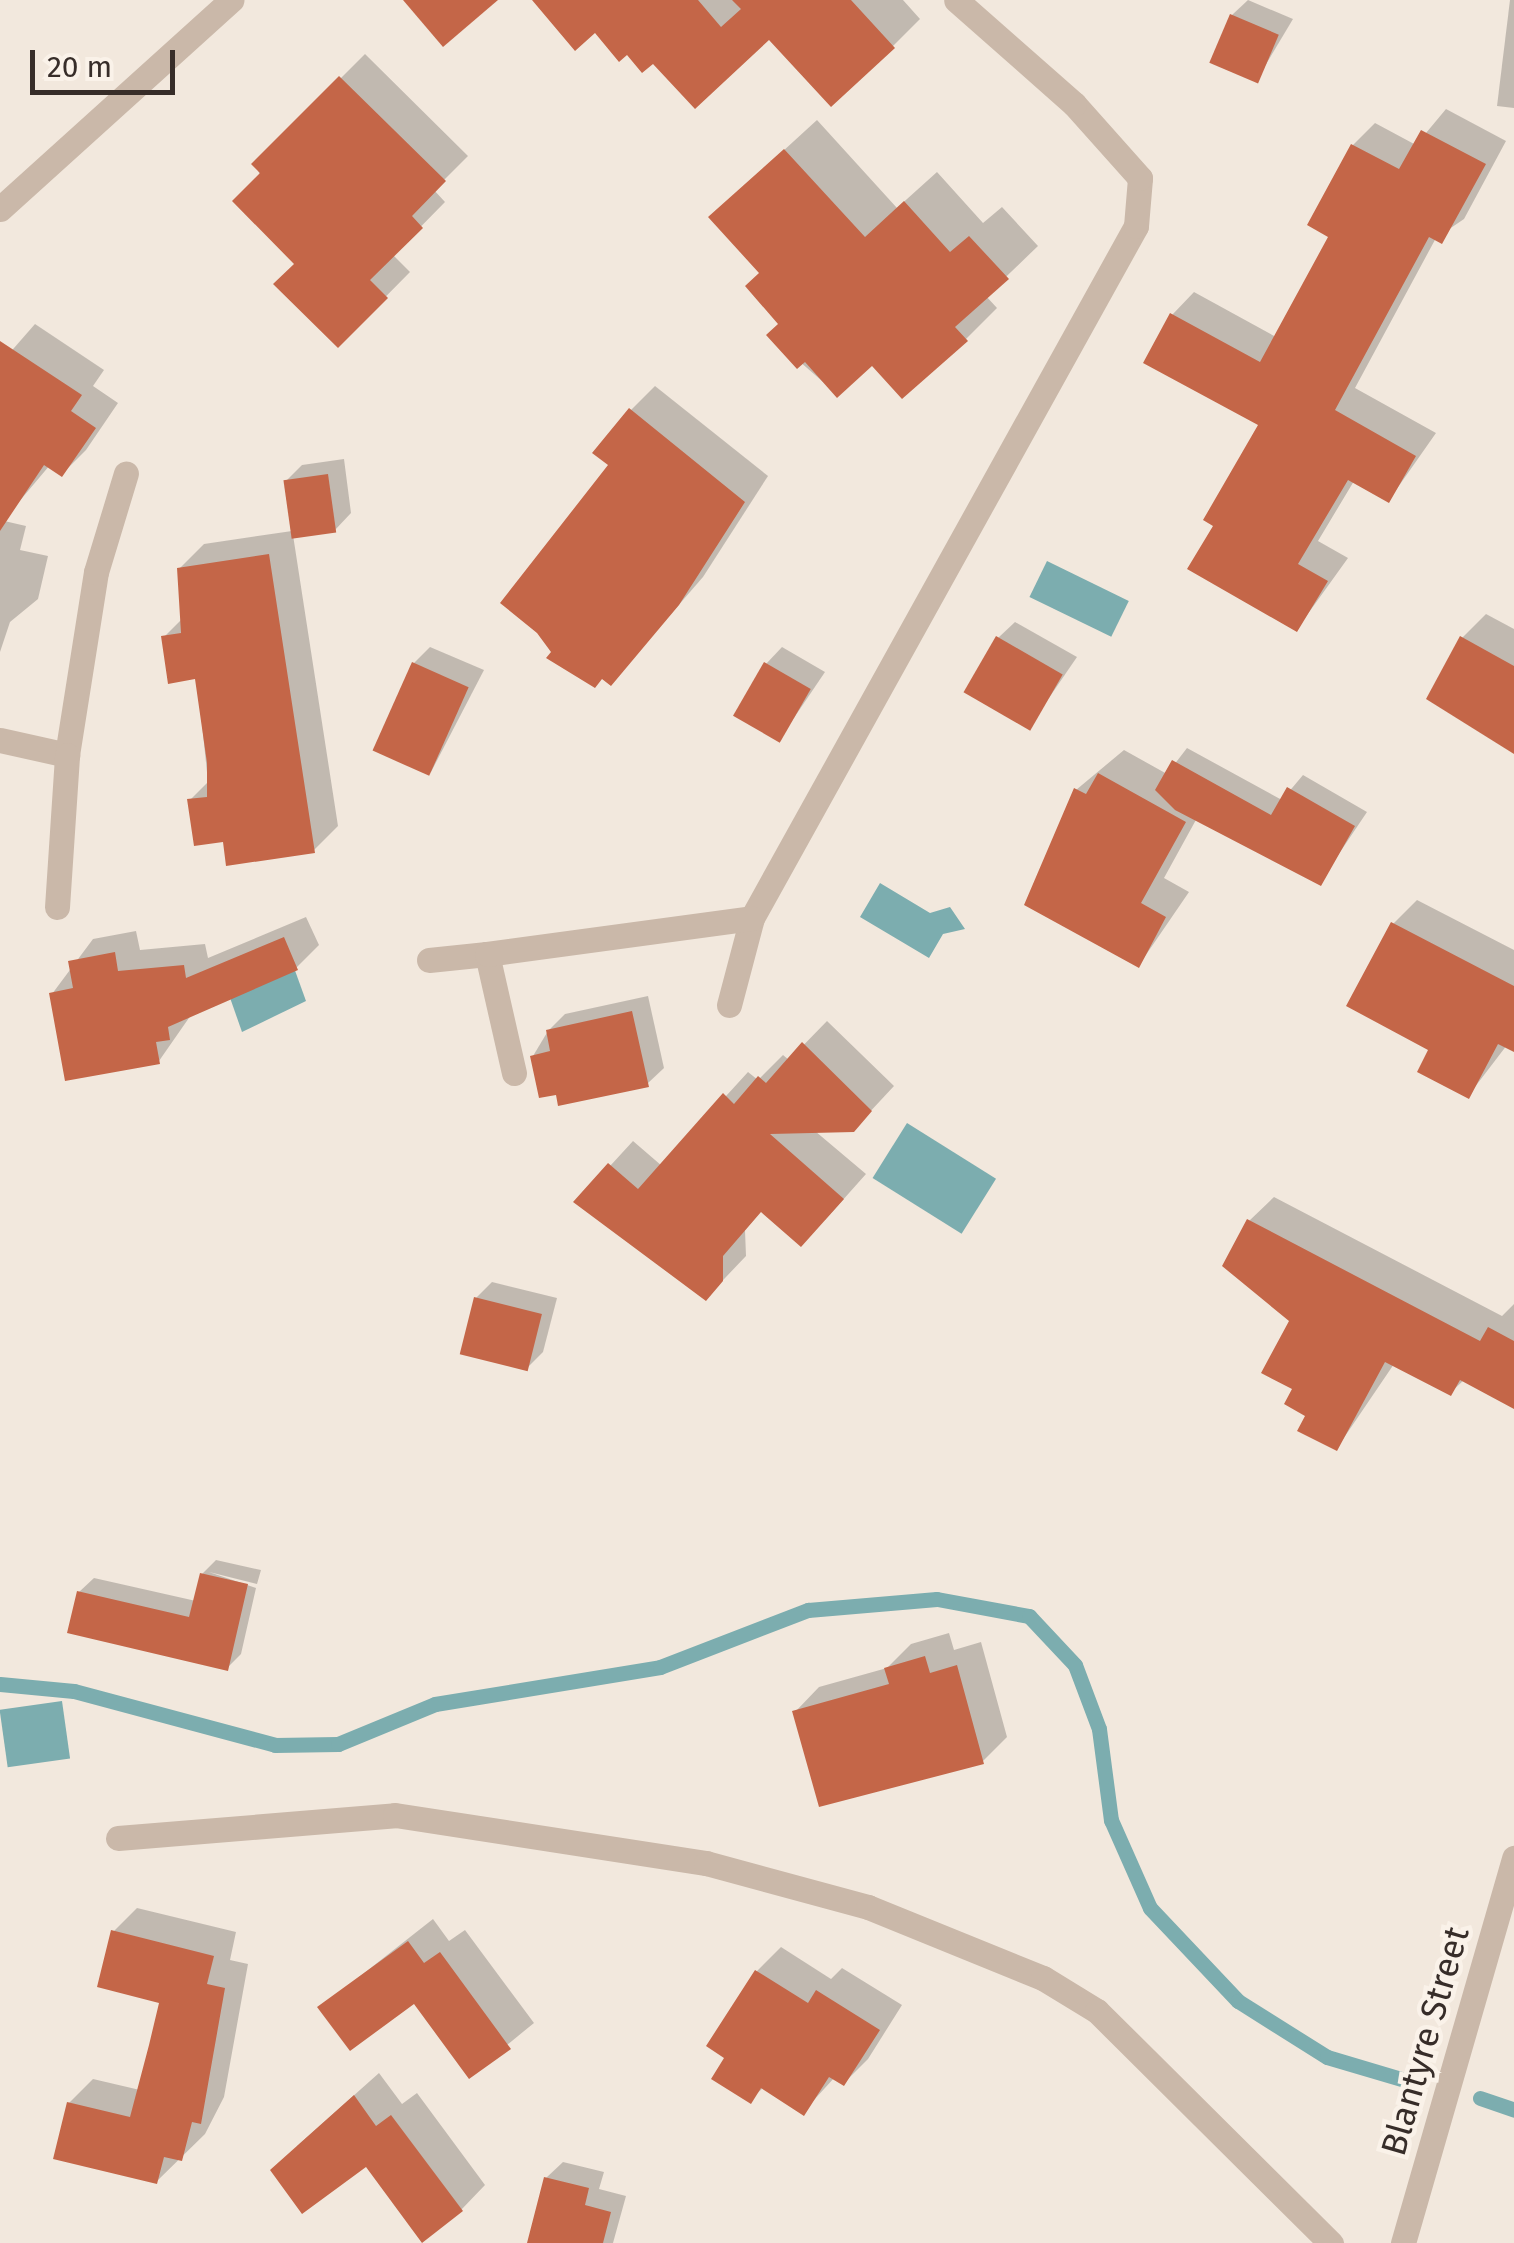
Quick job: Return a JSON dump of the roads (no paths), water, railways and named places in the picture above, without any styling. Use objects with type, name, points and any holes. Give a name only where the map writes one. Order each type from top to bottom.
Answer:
[{"type":"street","points":[[0,208],[231,0]]},
{"type":"street","points":[[729,1005],[752,918],[1136,226],[1140,178],[1074,104],[956,0]]},
{"type":"street","points":[[57,907],[67,754],[96,572],[126,473]]},
{"type":"street","points":[[0,740],[67,754]]},
{"type":"street","points":[[429,960],[752,918]]},
{"type":"street","points":[[487,954],[514,1073]]},
{"type":"street","points":[[118,1838],[395,1815],[706,1862],[868,1907],[1043,1978],[1097,2011],[1331,2243]]},
{"type":"street","name":"Blantyre Street","points":[[1403,2243],[1514,1858]]},
{"type":"water","points":[[1047,561],[1129,601],[1111,637],[1029,597]]},
{"type":"water","points":[[880,883],[930,913],[950,907],[965,929],[943,934],[929,958],[860,917]]},
{"type":"water","points":[[293,965],[306,1001],[242,1032],[228,992]]},
{"type":"water","points":[[907,1123],[996,1179],[962,1234],[873,1178]]},
{"type":"water","points":[[62,1701],[70,1758],[8,1767],[0,1710]]},
{"type":"waterway","points":[[0,1684],[74,1691],[275,1745],[338,1744],[435,1704],[660,1667],[808,1610],[937,1599],[1029,1616],[1075,1665],[1099,1729],[1111,1820],[1150,1908],[1238,2001],[1327,2057],[1408,2081]]},
{"type":"waterway","points":[[1480,2098],[1514,2110]]}]
